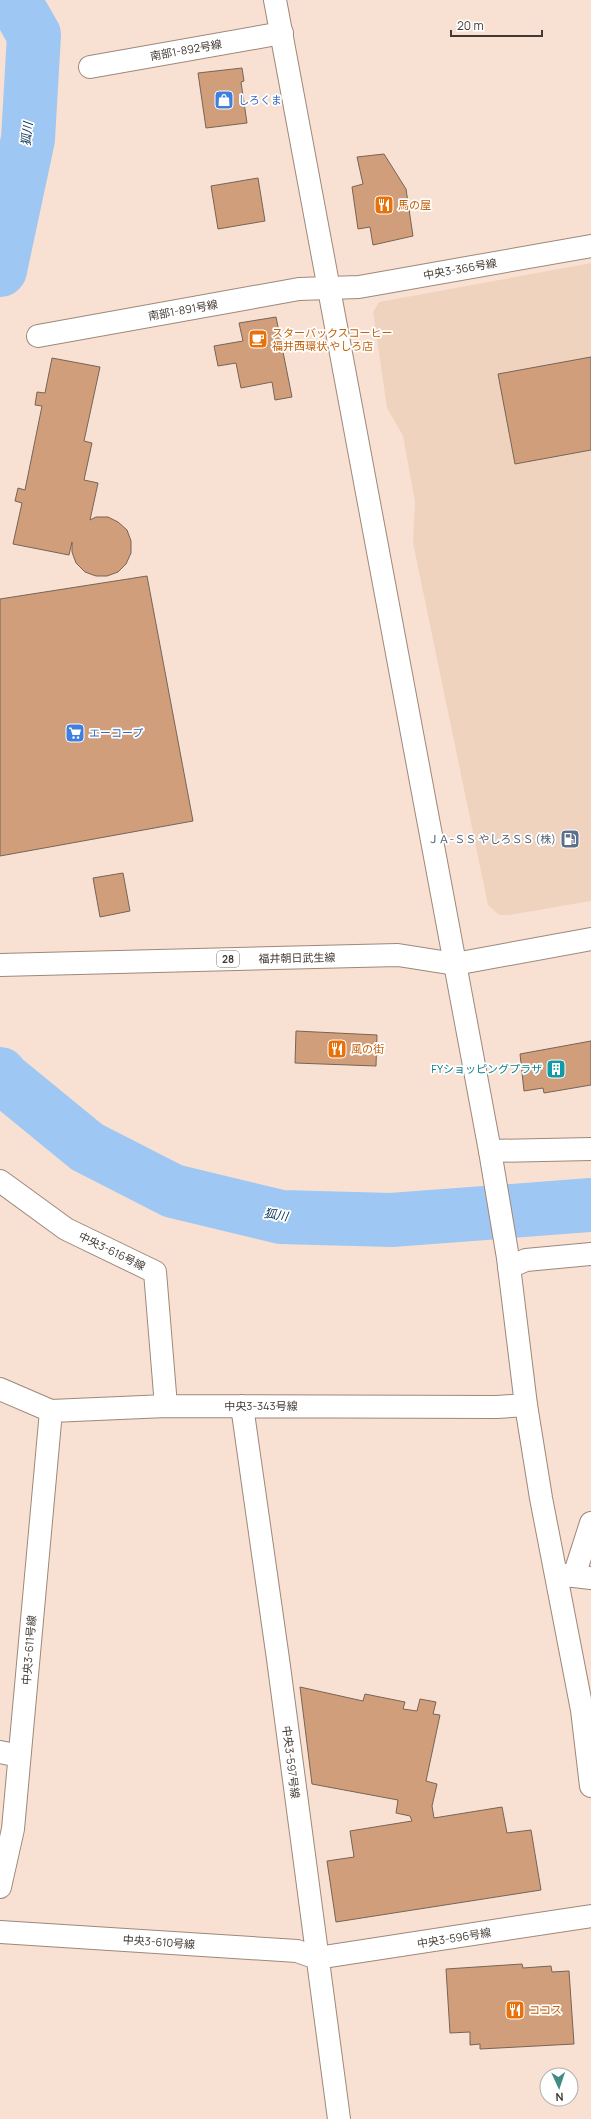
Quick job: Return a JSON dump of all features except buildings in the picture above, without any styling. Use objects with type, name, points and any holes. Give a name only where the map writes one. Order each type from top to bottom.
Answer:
[{"type":"street","points":[[275,0],[490,1151],[508,1262],[526,1405],[541,1498],[574,1576],[582,1710],[591,1786]]},
{"type":"street","name":"南部1-892号線","points":[[90,67],[282,33]]},
{"type":"street","name":"中央3-366号線","points":[[328,289],[359,287],[591,246]]},
{"type":"street","name":"南部1-891号線","points":[[38,336],[299,289],[328,289]]},
{"type":"street","name":"福井朝日武生線","points":[[0,965],[398,955],[455,964],[591,939]]},
{"type":"street","points":[[490,1151],[591,1149]]},
{"type":"street","name":"中央3-616号線","points":[[0,1181],[66,1229],[154,1272],[166,1406]]},
{"type":"street","points":[[508,1262],[591,1254]]},
{"type":"street","name":"中央3-343号線","points":[[0,1389],[51,1411],[166,1406],[497,1407],[526,1405]]},
{"type":"street","name":"中央3-597号線","points":[[242,1406],[278,1659],[339,2119]]},
{"type":"street","name":"中央3-611号線","points":[[0,1887],[13,1829],[10,1754],[51,1411]]},
{"type":"street","points":[[574,1576],[591,1523]]},
{"type":"street","name":"中央3-596号線","points":[[317,1958],[591,1916]]},
{"type":"street","name":"中央3-610号線","points":[[0,1932],[297,1951],[317,1958]]},
{"type":"shaded area","points":[[591,263],[591,901],[509,915],[499,915],[488,905],[413,543],[415,502],[403,436],[387,408],[373,312],[379,302]]},
{"type":"waterway","name":"狐川","points":[[0,270],[28,139],[34,35],[14,0]]},
{"type":"waterway","name":"狐川","points":[[0,1074],[4,1079],[87,1147],[173,1191],[281,1217],[391,1220],[591,1205]]},
{"type":"place","name":"しろくま","points":[[224,100]]},
{"type":"place","name":"馬の屋","points":[[384,205]]},
{"type":"place","name":"スターバックスコーヒー 福井西環状 やしろ店","points":[[258,339]]},
{"type":"place","name":"エーコープ","points":[[75,733]]},
{"type":"place","name":"ＪＡ-ＳＳ やしろＳＳ (株)","points":[[570,839]]},
{"type":"place","name":"風の街","points":[[337,1049]]},
{"type":"place","name":"FYショッピングプラザ","points":[[556,1069]]},
{"type":"place","name":"ココス","points":[[515,2010]]}]
